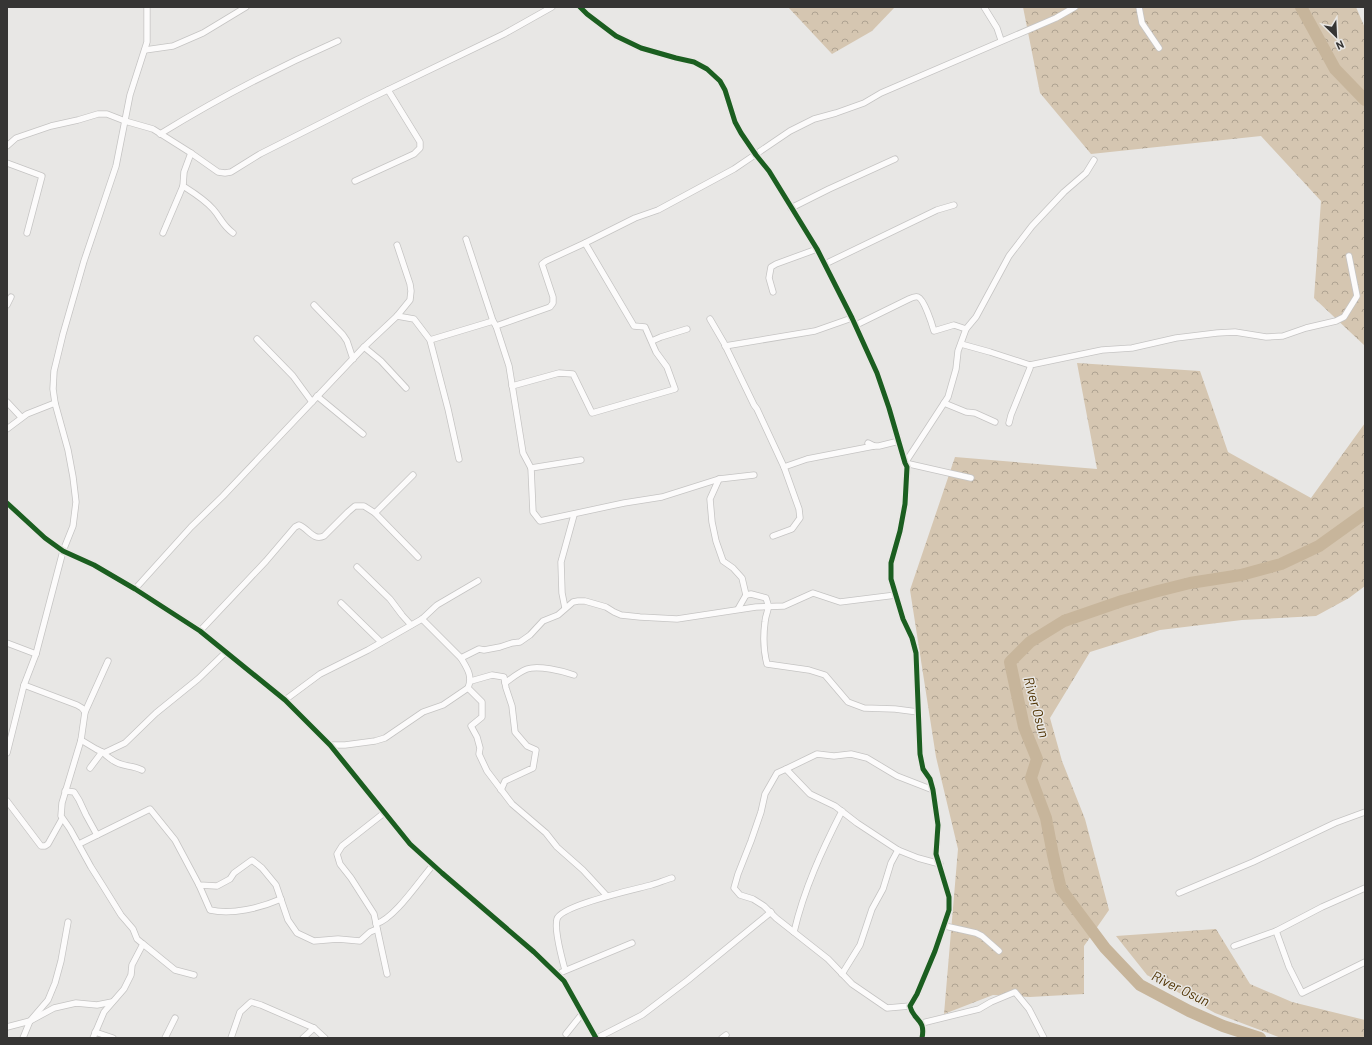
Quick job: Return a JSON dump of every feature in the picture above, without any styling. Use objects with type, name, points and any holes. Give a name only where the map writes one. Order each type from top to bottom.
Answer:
[{"type":"street","points":[[7,753],[24,685],[36,654],[63,551],[73,526],[76,502],[74,477],[55,403],[53,389],[54,371],[84,261],[116,166],[130,95],[147,42],[147,7]]},
{"type":"street","points":[[145,50],[173,46],[202,33],[246,7]]},
{"type":"street","points":[[7,146],[16,138],[52,126],[98,114],[107,114],[153,129],[218,172],[231,172],[260,154],[367,100],[504,34],[552,7]]},
{"type":"street","points":[[580,7],[616,36],[641,48],[694,62],[707,69],[720,81],[725,90],[735,122],[756,155],[769,171],[817,249],[856,325],[877,374],[905,463],[908,467],[905,504],[900,531],[891,563],[891,579],[903,619],[912,638],[916,654],[920,754],[923,769],[930,779],[933,790],[938,825],[936,854],[949,897],[949,910],[945,926],[923,980],[910,1006],[911,1011],[922,1023],[924,1029],[922,1038]]},
{"type":"street","points":[[984,7],[997,28],[1001,40]]},
{"type":"street","points":[[430,340],[550,307],[553,303],[553,297],[542,264],[546,261],[635,218],[658,210],[734,169],[790,131],[814,119],[864,103],[881,93],[1001,40],[1056,18],[1075,7]]},
{"type":"street","points":[[1139,7],[1142,23],[1159,48]]},
{"type":"street","points":[[160,134],[221,98],[296,59],[338,41]]},
{"type":"street","points":[[355,181],[414,154],[420,148],[420,142],[388,90]]},
{"type":"street","points":[[163,233],[182,186],[184,172],[191,153]]},
{"type":"street","points":[[791,208],[895,159]]},
{"type":"street","points":[[905,463],[948,397],[956,369],[960,344],[966,329],[976,317],[1009,256],[1032,226],[1064,192],[1086,173],[1094,160]]},
{"type":"street","points":[[7,164],[42,176],[26,233]]},
{"type":"street","points":[[182,186],[200,196],[214,210],[227,228],[234,233]]},
{"type":"street","points":[[825,264],[937,210],[954,205]]},
{"type":"street","points":[[466,239],[509,366],[523,453],[531,468],[533,512],[540,521],[574,515],[624,503],[662,497],[719,479],[754,475]]},
{"type":"street","points":[[512,386],[559,373],[573,374],[592,413],[675,389],[667,367],[656,352],[645,327],[634,326],[585,243]]},
{"type":"street","points":[[136,589],[192,527],[353,358],[397,316],[410,300],[411,291],[405,267],[397,245]]},
{"type":"street","points":[[773,292],[769,278],[770,267],[817,249]]},
{"type":"street","points":[[960,344],[1030,365],[1102,350],[1132,348],[1176,338],[1217,333],[1235,332],[1266,337],[1283,336],[1306,328],[1336,321],[1344,317],[1357,296],[1349,256]]},
{"type":"street","points":[[856,325],[917,296],[924,304],[934,331],[954,325],[958,325],[966,329]]},
{"type":"street","points":[[7,305],[11,298]]},
{"type":"street","points":[[314,305],[343,335],[347,341],[353,358]]},
{"type":"street","points":[[397,316],[414,319],[430,340],[459,459]]},
{"type":"street","points":[[725,346],[815,331],[852,318]]},
{"type":"street","points":[[710,319],[757,409],[784,467],[799,509],[800,518],[792,529],[773,536]]},
{"type":"street","points":[[652,341],[687,329]]},
{"type":"street","points":[[256,339],[293,376],[312,402]]},
{"type":"street","points":[[364,347],[381,361],[406,388]]},
{"type":"street","points":[[1009,423],[1030,365]]},
{"type":"street","points":[[317,396],[363,434]]},
{"type":"street","points":[[7,402],[21,417]]},
{"type":"street","points":[[7,429],[21,417],[38,408],[55,403]]},
{"type":"street","points":[[944,403],[966,412],[975,413],[995,422]]},
{"type":"street","points":[[784,467],[807,459],[899,441]]},
{"type":"street","points":[[868,442],[874,446]]},
{"type":"street","points":[[531,468],[581,460]]},
{"type":"street","points":[[905,463],[971,478]]},
{"type":"street","points":[[375,513],[413,475]]},
{"type":"street","points":[[719,479],[710,499],[712,522],[716,542],[723,561],[733,568],[742,578],[746,595],[738,609]]},
{"type":"street","points":[[7,502],[45,538],[63,551],[94,565],[136,589],[200,631],[285,700],[330,745],[410,844],[534,952],[558,975],[568,988],[596,1038],[642,1015],[688,980],[771,912]]},
{"type":"street","points":[[200,631],[266,561],[295,527],[299,525],[304,527],[315,537],[320,538],[324,536],[355,506],[364,506],[375,513],[418,557]]},
{"type":"street","points":[[565,608],[562,593],[561,562],[574,515]]},
{"type":"street","points":[[357,568],[390,599],[411,625]]},
{"type":"street","points":[[285,700],[320,674],[368,650],[422,620],[437,605],[478,581]]},
{"type":"street","points":[[461,658],[478,650],[500,647],[512,642],[520,642],[530,635],[543,621],[558,615],[573,602],[585,601],[606,607],[621,615],[677,619],[738,609],[784,606],[813,593],[840,602],[896,595]]},
{"type":"street","points":[[746,595],[751,594],[766,598],[769,606],[765,619],[763,650],[767,664],[809,670],[825,675],[848,702],[864,708],[895,709],[918,712]]},
{"type":"street","points":[[341,603],[381,642]]},
{"type":"street","points":[[330,745],[345,745],[375,741],[385,738],[423,712],[443,705],[468,688],[471,681],[468,671],[461,658],[422,620]]},
{"type":"street","points":[[7,643],[36,654]]},
{"type":"street","points":[[90,768],[103,752],[125,743],[156,713],[198,679],[226,652]]},
{"type":"street","points":[[108,660],[85,712],[81,740],[65,792],[61,813],[62,819],[70,829],[121,914],[133,929],[137,939],[175,970],[194,975]]},
{"type":"street","points":[[505,683],[526,670],[535,667],[567,672],[574,675]]},
{"type":"street","points":[[471,681],[492,675],[504,677],[512,706],[515,732],[527,746],[536,750],[533,768],[505,781],[501,790]]},
{"type":"street","points":[[24,685],[77,705],[85,712]]},
{"type":"street","points":[[468,688],[482,702],[482,717],[471,726],[477,737],[480,748],[479,754],[487,771],[512,804],[546,833],[557,847],[583,870],[607,896]]},
{"type":"street","points":[[81,740],[103,752],[106,756],[119,765],[135,766],[142,770]]},
{"type":"street","points":[[910,1006],[887,1008],[852,984],[828,959],[764,906],[753,899],[740,895],[734,888],[738,874],[752,841],[761,812],[764,794],[777,773],[817,754],[834,756],[851,754],[867,758],[897,776],[933,790]]},
{"type":"street","points":[[786,769],[810,794],[835,806],[898,850],[918,858],[940,864]]},
{"type":"street","points":[[65,792],[74,792],[97,835]]},
{"type":"street","points":[[7,801],[41,846],[48,844],[62,819]]},
{"type":"street","points":[[78,844],[150,809],[175,840],[199,885],[210,910],[219,912],[242,911],[281,899]]},
{"type":"street","points":[[794,932],[799,909],[807,887],[823,848],[842,811]]},
{"type":"street","points":[[1179,893],[1253,862],[1335,823],[1365,812]]},
{"type":"street","points":[[384,813],[342,846],[336,854],[340,864],[351,878],[374,914],[387,974]]},
{"type":"street","points":[[842,974],[860,945],[872,909],[883,889],[891,863],[898,850]]},
{"type":"street","points":[[199,885],[217,886],[230,879],[234,872],[252,860],[262,868],[276,885],[288,920],[297,933],[314,941],[338,939],[360,941],[396,910],[433,865]]},
{"type":"street","points":[[564,970],[557,932],[557,918],[561,914],[572,908],[607,896],[652,885],[672,878]]},
{"type":"street","points":[[1234,946],[1276,931],[1322,907],[1365,888]]},
{"type":"street","points":[[23,1038],[30,1021],[48,1000],[55,983],[61,961],[68,922]]},
{"type":"street","points":[[945,926],[976,933],[982,936],[999,951]]},
{"type":"street","points":[[1276,931],[1289,967],[1302,993],[1365,962]]},
{"type":"street","points":[[113,1038],[94,1035],[104,1012],[124,988],[131,975],[132,965],[143,944]]},
{"type":"street","points":[[558,975],[564,970],[632,944]]},
{"type":"street","points":[[922,1023],[979,1010],[991,1002],[1015,992],[1029,1009],[1044,1038]]},
{"type":"street","points":[[7,1027],[30,1021],[54,1008],[76,1003],[97,1005],[112,1002]]},
{"type":"street","points":[[231,1038],[240,1012],[248,1003],[251,1002],[314,1028],[325,1038]]},
{"type":"street","points":[[97,1005],[104,1012]]},
{"type":"street","points":[[566,1034],[582,1014]]},
{"type":"street","points":[[165,1038],[175,1018]]},
{"type":"street","points":[[302,1038],[314,1028]]},
{"type":"green space","points":[[788,7],[895,7],[872,31],[832,54]]},
{"type":"green space","points":[[1023,7],[1356,7],[1365,28],[1365,346],[1314,298],[1321,201],[1261,136],[1091,154],[1040,93]]},
{"type":"green space","points":[[1077,363],[1200,371],[1228,452],[1311,498],[1365,423],[1365,586],[1349,598],[1316,616],[1242,620],[1160,630],[1090,652],[1050,718],[1062,761],[1085,819],[1109,910],[1084,946],[1084,994],[1030,997],[993,995],[944,1014],[958,849],[936,757],[910,590],[955,457],[1097,469]]},
{"type":"green space","points":[[1216,929],[1250,984],[1292,1002],[1365,1020],[1365,1038],[1281,1038],[1215,1013],[1147,975],[1116,936]]},
{"type":"waterway","name":"River Osun","points":[[1301,7],[1335,69],[1365,100]]},
{"type":"waterway","name":"River Osun","points":[[1260,1038],[1223,1026],[1189,1011],[1140,985],[1105,948],[1061,889],[1046,818],[1031,778],[1037,759],[1024,727],[1010,662],[1030,642],[1064,621],[1122,601],[1158,591],[1190,583],[1241,575],[1281,564],[1319,546],[1365,513]]},
{"type":"cycle path","points":[[580,7],[616,36],[641,48],[694,62],[707,69],[720,81],[725,90],[735,122],[741,133],[769,171],[817,249],[852,318],[877,373],[889,408],[907,467],[905,504],[900,531],[891,563],[891,579],[903,619],[912,638],[916,653],[920,754],[923,769],[930,779],[933,790],[938,825],[936,854],[949,897],[949,910],[935,951],[917,994],[910,1006],[914,1015],[921,1023],[923,1031],[922,1038]]},
{"type":"cycle path","points":[[7,503],[45,538],[63,551],[94,565],[135,589],[200,631],[285,700],[330,745],[410,844],[534,952],[564,981],[596,1038]]}]
